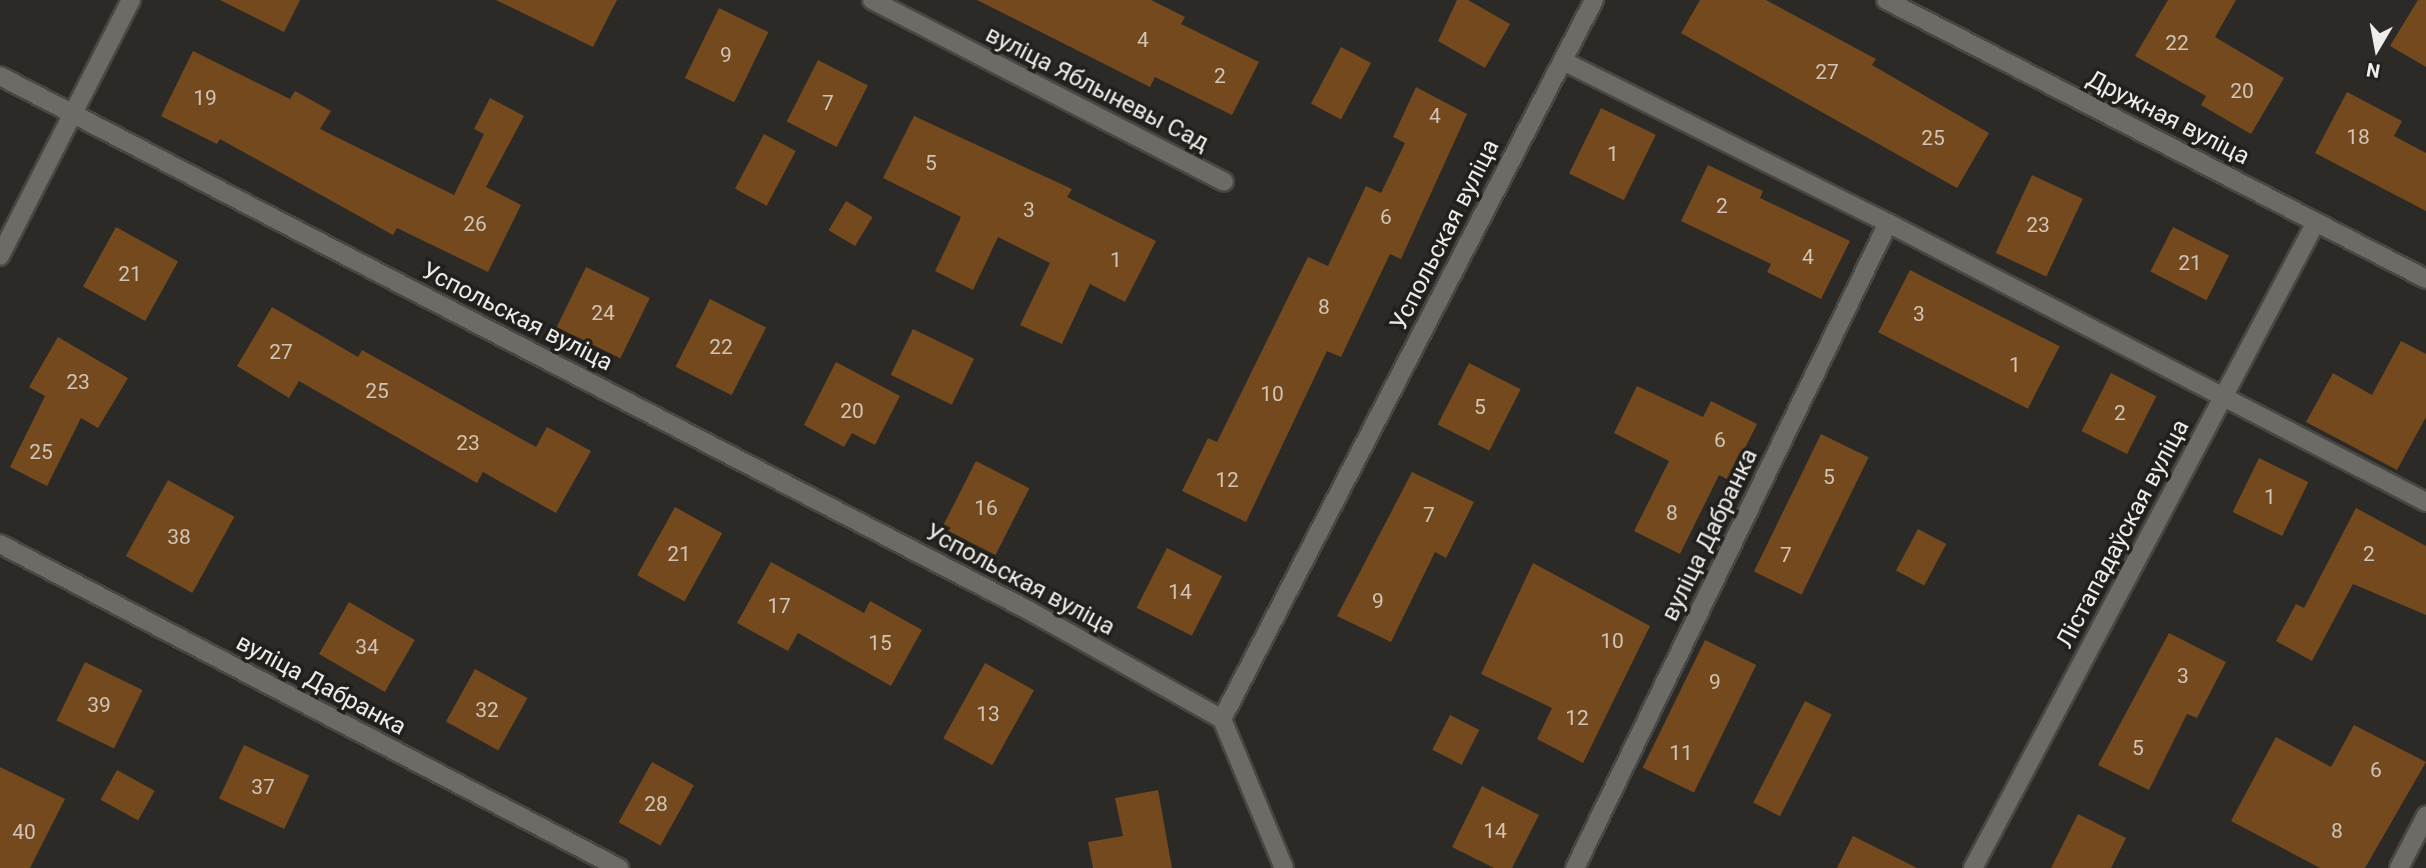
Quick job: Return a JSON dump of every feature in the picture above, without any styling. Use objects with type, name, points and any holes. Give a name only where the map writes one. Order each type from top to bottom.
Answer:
[{"type":"street","points":[[0,256],[131,0]]},
{"type":"street","name":"вуліца Яблыневы Сад","points":[[872,0],[1224,183]]},
{"type":"street","name":"Успольская вуліца","points":[[0,76],[1028,610],[1222,719],[1594,0]]},
{"type":"street","name":"Дружная вуліца","points":[[1886,0],[2426,279]]},
{"type":"street","points":[[1563,61],[1888,223],[2426,502]]},
{"type":"street","name":"Лістападаўская вуліца","points":[[1973,868],[2316,222]]},
{"type":"street","name":"вуліца Дабранка","points":[[1575,868],[1888,223]]},
{"type":"street","name":"вуліца Дабранка","points":[[0,544],[619,868]]},
{"type":"street","points":[[1222,719],[1284,868]]},
{"type":"street","points":[[2399,868],[2426,816]]},
{"type":"building","points":[[220,0],[300,0],[284,32]]},
{"type":"building","points":[[496,0],[617,0],[593,47]]},
{"type":"building","points":[[977,0],[1151,0],[1185,17],[1181,24],[1259,62],[1232,115],[1155,77],[1150,87]]},
{"type":"building","points":[[1457,0],[1468,0],[1510,24],[1485,68],[1438,41]]},
{"type":"building","points":[[1700,0],[1766,0],[1876,59],[1872,65],[1989,133],[1957,188],[1681,33]]},
{"type":"building","points":[[2168,0],[2236,0],[2215,37],[2284,78],[2251,134],[2201,105],[2206,96],[2135,56]]},
{"type":"building","points":[[2418,0],[2426,0],[2426,67],[2390,46]]},
{"type":"building","points":[[719,8],[768,32],[734,102],[685,78]]},
{"type":"building","points":[[1341,47],[1371,63],[1341,119],[1311,104]]},
{"type":"building","points":[[193,51],[290,99],[295,91],[331,111],[320,129],[454,195],[484,134],[474,129],[490,98],[524,116],[486,187],[521,205],[488,272],[397,228],[393,235],[220,139],[217,144],[161,116]]},
{"type":"building","points":[[818,60],[868,85],[837,147],[787,121]]},
{"type":"building","points":[[1416,87],[1467,114],[1401,259],[1390,254],[1341,357],[1327,351],[1246,522],[1182,491],[1208,438],[1217,442],[1308,257],[1328,266],[1366,186],[1381,193],[1405,143],[1393,137]]},
{"type":"building","points":[[2347,92],[2402,121],[2394,136],[2426,153],[2426,211],[2315,153]]},
{"type":"building","points":[[1601,108],[1656,135],[1624,200],[1569,174]]},
{"type":"building","points":[[914,116],[1072,189],[1067,197],[1156,241],[1125,302],[1090,284],[1062,344],[1020,325],[1050,263],[998,237],[973,290],[935,271],[961,217],[883,178]]},
{"type":"building","points":[[764,134],[796,151],[767,206],[735,189]]},
{"type":"building","points":[[1708,165],[1763,191],[1760,198],[1850,241],[1821,299],[1767,272],[1771,264],[1681,221]]},
{"type":"building","points":[[2032,175],[2083,199],[2046,277],[1996,253]]},
{"type":"building","points":[[846,201],[873,217],[855,246],[828,230]]},
{"type":"building","points":[[116,227],[178,261],[145,321],[83,286]]},
{"type":"building","points":[[2173,227],[2229,256],[2206,300],[2150,272]]},
{"type":"building","points":[[586,267],[650,298],[620,358],[557,327]]},
{"type":"building","points":[[1910,270],[2060,346],[2028,409],[1878,332]]},
{"type":"building","points":[[710,299],[766,328],[732,395],[675,367]]},
{"type":"building","points":[[272,307],[358,357],[362,350],[536,447],[547,427],[591,451],[556,513],[483,472],[477,483],[299,381],[289,398],[237,366]]},
{"type":"building","points":[[913,329],[974,359],[952,405],[891,375]]},
{"type":"building","points":[[58,337],[128,378],[98,428],[81,418],[47,486],[10,467],[45,396],[29,387]]},
{"type":"building","points":[[2401,341],[2426,354],[2426,417],[2397,470],[2306,422],[2333,373],[2372,395]]},
{"type":"building","points":[[836,362],[900,396],[875,445],[852,433],[844,447],[804,425]]},
{"type":"building","points":[[1469,363],[1521,389],[1489,451],[1438,424]]},
{"type":"building","points":[[2111,373],[2156,396],[2127,454],[2081,431]]},
{"type":"building","points":[[1637,386],[1703,417],[1711,401],[1757,424],[1729,480],[1719,475],[1680,554],[1634,531],[1669,461],[1614,433]]},
{"type":"building","points":[[1821,434],[1869,457],[1802,595],[1754,572]]},
{"type":"building","points":[[2259,458],[2308,482],[2282,536],[2233,512]]},
{"type":"building","points":[[976,461],[1029,488],[995,555],[942,528]]},
{"type":"building","points":[[1412,472],[1474,502],[1446,558],[1435,552],[1391,642],[1337,616]]},
{"type":"building","points":[[168,480],[234,517],[192,593],[126,556]]},
{"type":"building","points":[[675,507],[722,533],[684,601],[637,575]]},
{"type":"building","points":[[2356,508],[2426,546],[2426,615],[2353,584],[2312,661],[2276,641],[2296,604],[2304,608]]},
{"type":"building","points":[[1918,529],[1946,544],[1924,586],[1896,570]]},
{"type":"building","points":[[1167,548],[1222,576],[1192,636],[1137,608]]},
{"type":"building","points":[[771,562],[864,613],[870,601],[922,630],[891,686],[798,633],[788,651],[737,623]]},
{"type":"building","points":[[1533,563],[1650,626],[1583,763],[1537,739],[1552,708],[1481,674]]},
{"type":"building","points":[[349,602],[415,640],[385,692],[319,654]]},
{"type":"building","points":[[2169,633],[2226,662],[2197,718],[2187,714],[2149,790],[2098,765]]},
{"type":"building","points":[[1705,640],[1756,665],[1694,793],[1643,768]]},
{"type":"building","points":[[85,662],[143,690],[114,748],[57,720]]},
{"type":"building","points":[[985,663],[1034,690],[992,765],[943,738]]},
{"type":"building","points":[[475,669],[527,698],[498,751],[446,721]]},
{"type":"building","points":[[1805,701],[1832,715],[1780,816],[1753,803]]},
{"type":"building","points":[[1450,715],[1479,730],[1462,765],[1432,750]]},
{"type":"building","points":[[2354,725],[2426,762],[2365,868],[2320,868],[2231,821],[2276,737],[2331,767]]},
{"type":"building","points":[[244,745],[309,775],[284,829],[219,798]]},
{"type":"building","points":[[652,762],[694,785],[661,846],[619,822]]},
{"type":"building","points":[[0,767],[65,799],[30,868],[0,868]]},
{"type":"building","points":[[117,770],[155,791],[138,821],[101,800]]},
{"type":"building","points":[[1482,786],[1539,815],[1512,868],[1494,868],[1452,847]]},
{"type":"building","points":[[1158,790],[1172,868],[1093,868],[1088,842],[1123,836],[1115,798]]},
{"type":"building","points":[[2078,814],[2126,838],[2111,868],[2051,868]]},
{"type":"building","points":[[1853,836],[1917,868],[1837,868]]}]
